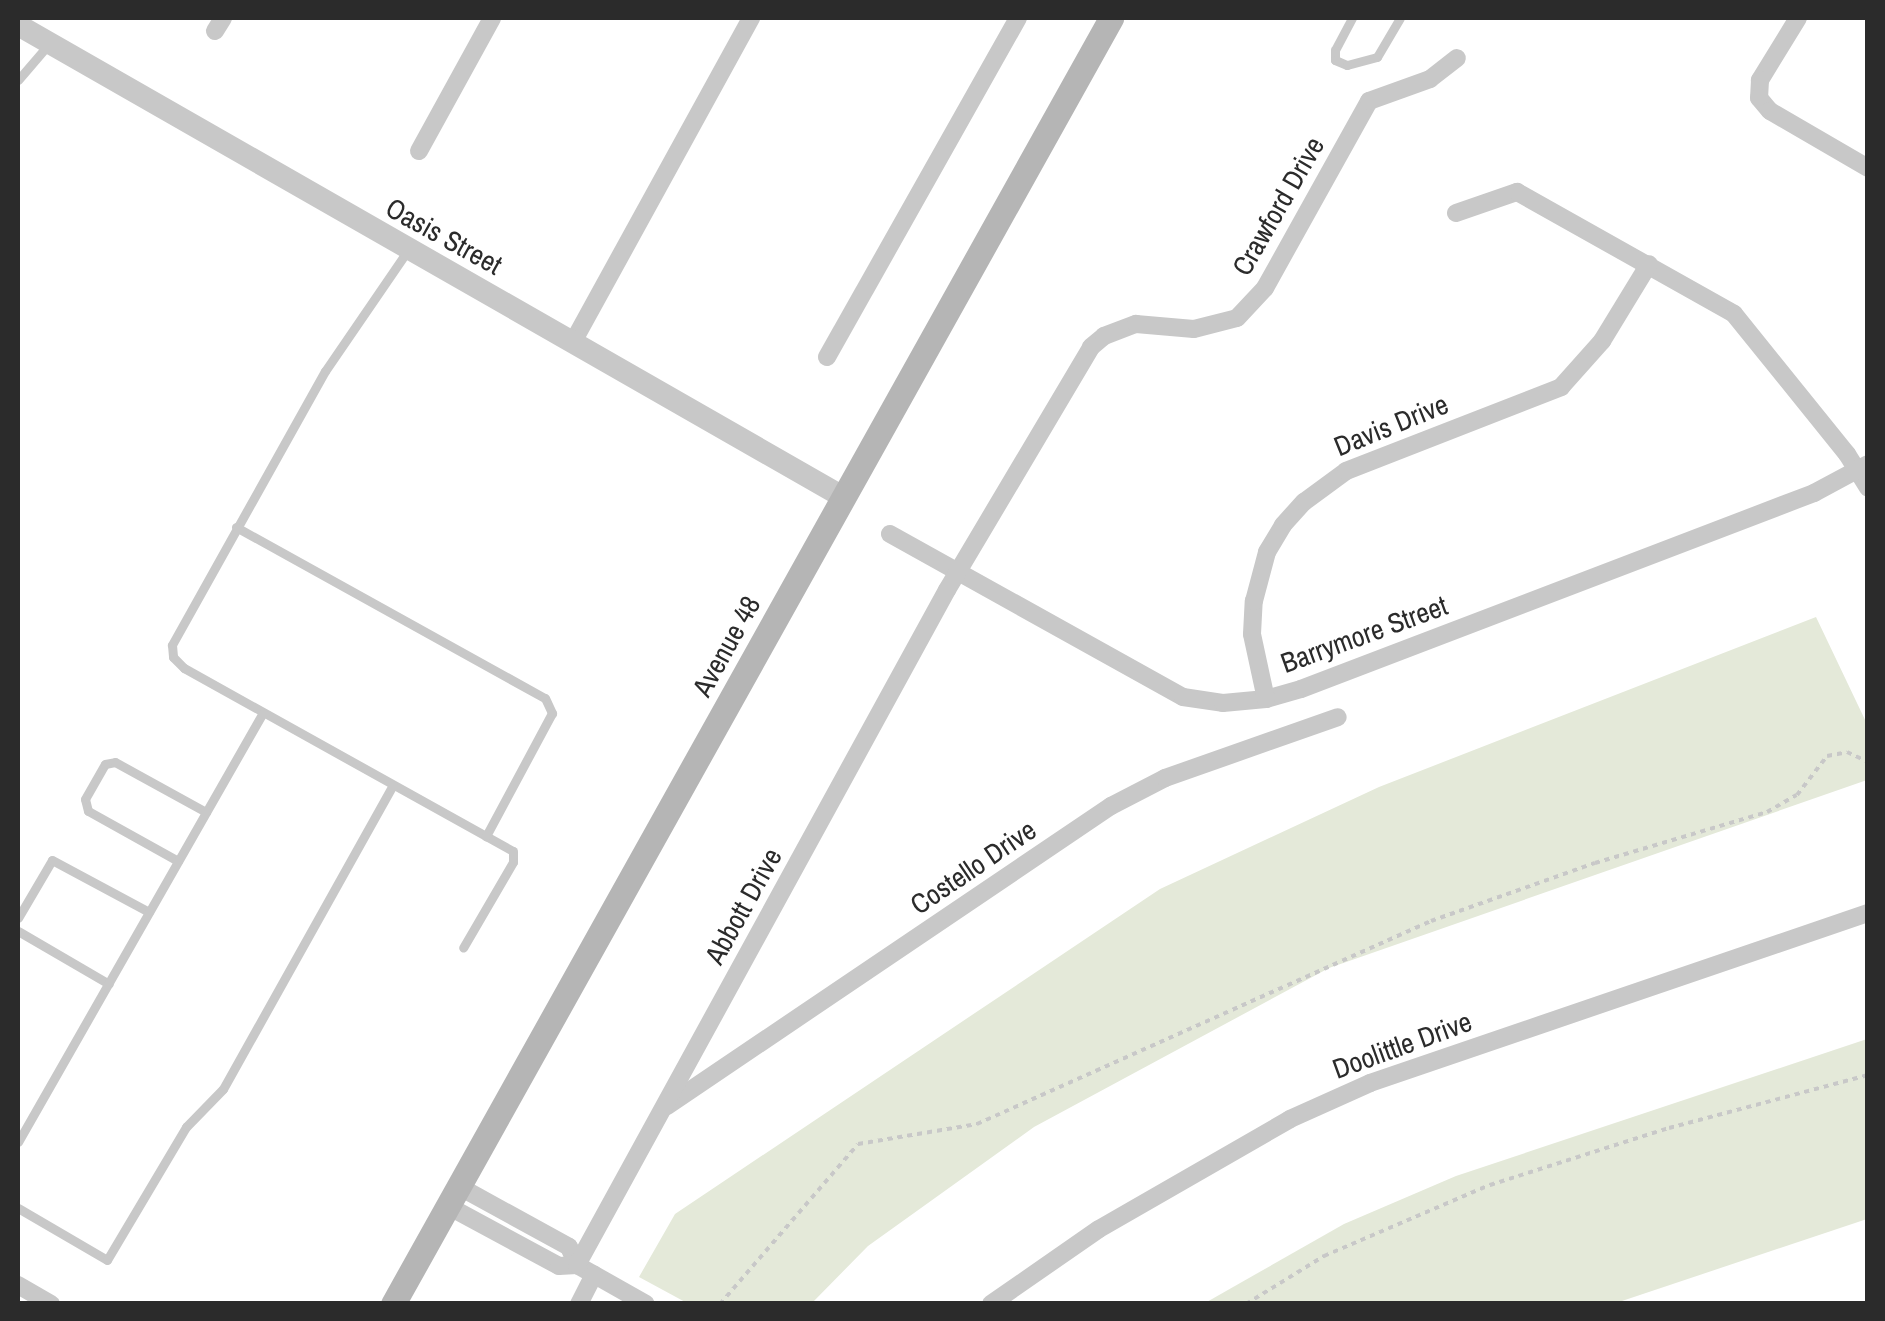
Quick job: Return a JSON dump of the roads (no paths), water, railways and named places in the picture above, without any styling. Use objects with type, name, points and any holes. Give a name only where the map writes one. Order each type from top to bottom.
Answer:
[{"type":"main road","name":"Avenue 48","points":[[393,1304],[1111,18]]},
{"type":"street","points":[[418,151],[492,18]]},
{"type":"street","points":[[573,342],[751,18]]},
{"type":"street","points":[[827,357],[1018,18]]},
{"type":"street","points":[[1798,18],[1760,80],[1759,98],[1770,112],[1868,168]]},
{"type":"street","name":"Oasis Street","points":[[18,25],[843,497]]},
{"type":"street","name":"Crawford Drive","points":[[958,573],[1091,347],[1104,336],[1136,324],[1194,330],[1236,318],[1266,288],[1369,101],[1430,79],[1457,58]]},
{"type":"street","points":[[1456,213],[1517,192],[1748,324],[1864,475]]},
{"type":"street","name":"Davis Drive","points":[[1266,699],[1254,652],[1254,601],[1267,552],[1283,525],[1304,502],[1346,470],[1561,387],[1602,341],[1649,264]]},
{"type":"street","name":"Barrymore Street","points":[[890,534],[1183,697],[1223,703],[1266,699],[1864,475]]},
{"type":"street","name":"Abbott Drive","points":[[576,1265],[958,573]]},
{"type":"street","name":"Costello Drive","points":[[663,1110],[1111,806],[1165,778],[1338,717]]},
{"type":"street","name":"Doolittle Drive","points":[[990,1304],[1099,1228],[1290,1120],[1370,1083],[1868,914]]},
{"type":"street","points":[[454,1196],[527,1224],[569,1248],[576,1265]]},
{"type":"street","points":[[454,1196],[516,1243],[559,1266],[576,1265],[646,1304]]},
{"type":"street","points":[[578,1304],[594,1275]]},
{"type":"street","points":[[18,1285],[50,1304]]},
{"type":"lane","points":[[1352,18],[1335,50],[1335,60],[1347,65],[1377,56],[1400,18]]},
{"type":"lane","points":[[18,80],[33,68],[49,44]]},
{"type":"lane","points":[[408,250],[325,371],[172,645],[173,657],[184,668],[512,851],[514,862],[463,948]]},
{"type":"lane","points":[[236,527],[545,698],[552,714],[486,836]]},
{"type":"lane","points":[[18,1142],[262,713]]},
{"type":"lane","points":[[178,861],[88,811],[85,800],[104,764],[115,762],[206,812]]},
{"type":"lane","points":[[18,1208],[107,1260],[186,1127],[223,1089],[393,785]]},
{"type":"lane","points":[[18,918],[52,860],[149,912]]},
{"type":"lane","points":[[18,930],[109,984]]},
{"type":"lane","points":[[516,1243],[527,1224]]}]
